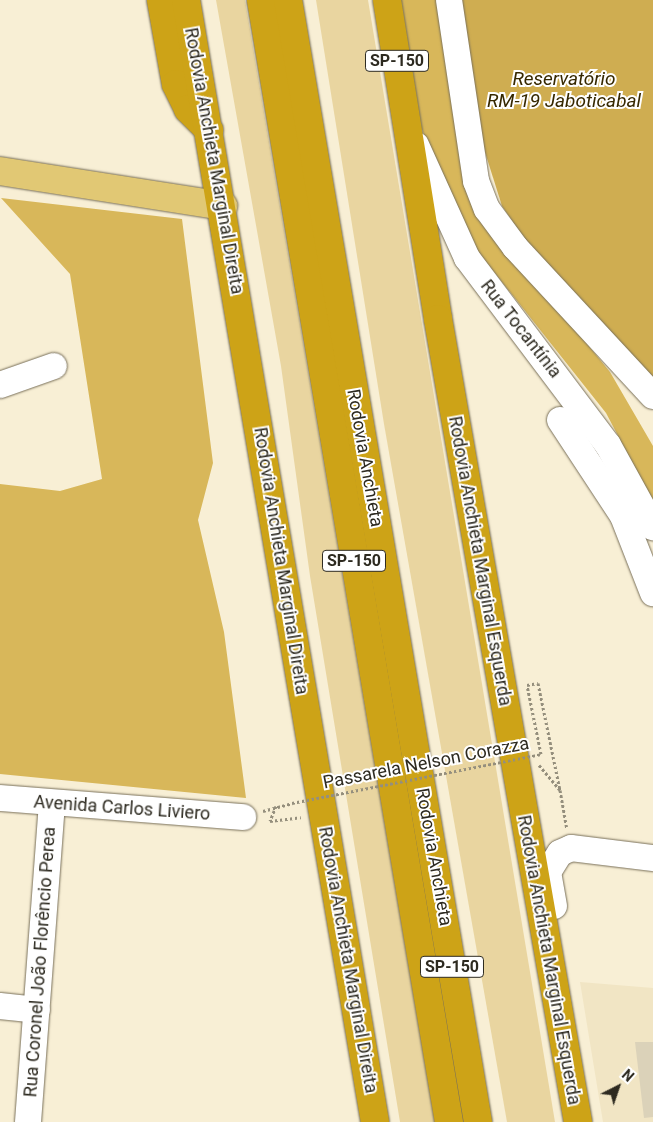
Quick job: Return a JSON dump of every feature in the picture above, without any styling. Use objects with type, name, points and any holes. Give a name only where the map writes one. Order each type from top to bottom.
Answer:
[{"type":"highway","points":[[161,0],[176,84],[188,108],[209,130]]},
{"type":"highway","name":"Rodovia Anchieta Marginal Direita","points":[[186,0],[375,1122]]},
{"type":"highway","name":"Rodovia Anchieta","points":[[261,0],[449,1122]]},
{"type":"highway","name":"Rodovia Anchieta","points":[[288,0],[478,1122]]},
{"type":"highway","name":"Rodovia Anchieta Marginal Esquerda","points":[[387,0],[508,729],[564,1054],[578,1122]]},
{"type":"highway","points":[[364,1122],[368,1080]]},
{"type":"main road","points":[[0,171],[222,206]]},
{"type":"street","points":[[449,0],[476,181],[487,209],[515,247],[653,396]]},
{"type":"street","name":"Rua Tocantínia","points":[[406,122],[444,214],[468,258],[608,445],[653,527]]},
{"type":"street","points":[[0,385],[54,366]]},
{"type":"street","points":[[560,420],[619,508],[641,554],[653,592]]},
{"type":"street","name":"Avenida Carlos Liviero","points":[[0,798],[243,818]]},
{"type":"street","name":"Rua Coronel João Florêncio Perea","points":[[28,1122],[52,803]]},
{"type":"street","points":[[564,1054],[572,1024],[548,872],[552,860],[571,848],[653,858]]},
{"type":"street","points":[[0,1006],[37,1010]]},
{"type":"path","name":"Passarela Nelson Corazza","points":[[288,819],[270,821],[276,806],[541,754],[527,685],[538,683],[560,790]]},
{"type":"path","points":[[508,729],[560,790],[571,848]]},
{"type":"shaded area","points":[[216,0],[245,0],[435,1122],[400,1122],[310,576],[281,366]]},
{"type":"shaded area","points":[[316,0],[368,0],[555,1122],[507,1122],[384,424]]},
{"type":"shaded area","points":[[401,0],[439,0],[462,155],[566,318],[610,372],[653,446],[653,502],[606,413],[467,238],[421,127]]},
{"type":"shaded area","points":[[1,198],[182,219],[213,463],[198,520],[224,632],[246,798],[0,774],[0,484],[60,491],[102,479],[70,274]]},
{"type":"shaded area","points":[[580,982],[653,988],[653,1122],[603,1122]]},
{"type":"water","name":"Reservatório RM-19 Jaboticabal","points":[[458,0],[653,0],[653,380],[527,243],[502,206],[484,149]]},
{"type":"building","points":[[635,1042],[653,1042],[653,1117],[644,1118]]}]
